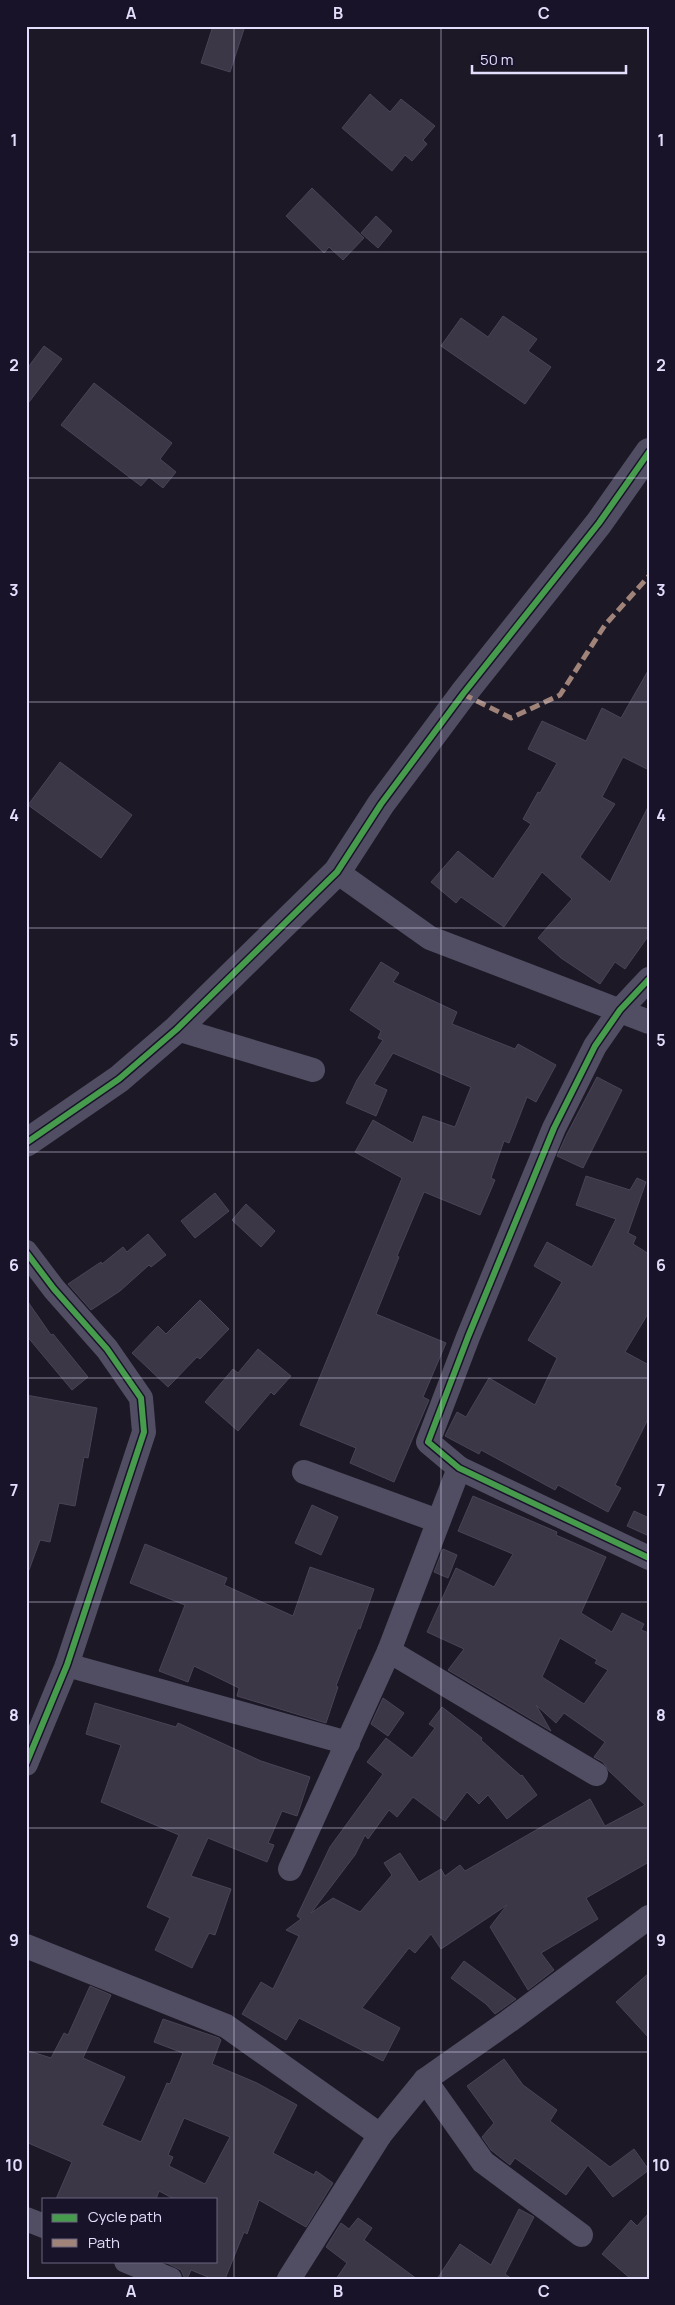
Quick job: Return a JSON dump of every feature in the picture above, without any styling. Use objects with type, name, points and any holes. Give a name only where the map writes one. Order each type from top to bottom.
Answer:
[{"type":"street","points":[[26,1143],[119,1079],[177,1029],[337,872],[381,804],[464,694],[599,523],[649,452]]},
{"type":"street","points":[[337,872],[430,938],[649,1022]]},
{"type":"street","points":[[649,979],[620,1010],[595,1046],[554,1128],[468,1337],[428,1442],[459,1468],[649,1558]]},
{"type":"street","points":[[177,1029],[313,1070]]},
{"type":"street","points":[[26,1252],[54,1289],[107,1349],[141,1398],[144,1432],[66,1665],[26,1764]]},
{"type":"street","points":[[290,1869],[389,1651],[459,1468]]},
{"type":"street","points":[[304,1472],[438,1521]]},
{"type":"street","points":[[389,1651],[596,1774]]},
{"type":"street","points":[[66,1665],[348,1743]]},
{"type":"street","points":[[289,2279],[380,2135],[425,2080],[509,2021],[649,1917]]},
{"type":"street","points":[[26,1946],[226,2026],[380,2135]]},
{"type":"street","points":[[425,2080],[483,2162],[581,2234]]},
{"type":"street","points":[[26,2219],[42,2225]]},
{"type":"street","points":[[128,2262],[170,2279]]},
{"type":"building","points":[[213,26],[245,26],[230,72],[201,63]]},
{"type":"building","points":[[370,94],[390,112],[401,99],[435,126],[423,140],[427,144],[412,161],[405,155],[392,171],[342,128]]},
{"type":"building","points":[[312,188],[364,238],[343,260],[329,247],[324,253],[286,216]]},
{"type":"building","points":[[376,216],[392,231],[378,248],[361,233]]},
{"type":"building","points":[[503,316],[537,339],[528,351],[551,367],[525,404],[441,346],[461,318],[488,337]]},
{"type":"building","points":[[44,346],[62,359],[26,406],[26,370]]},
{"type":"building","points":[[94,383],[172,443],[160,459],[176,472],[163,488],[149,477],[141,486],[61,425]]},
{"type":"building","points":[[649,669],[649,770],[623,757],[602,797],[615,804],[580,857],[610,882],[649,805],[649,935],[625,969],[615,962],[600,984],[561,958],[538,938],[572,899],[542,872],[504,927],[461,897],[456,903],[431,882],[458,851],[493,879],[531,824],[523,819],[557,763],[528,749],[542,721],[586,741],[602,708],[621,718]]},
{"type":"building","points":[[60,762],[132,815],[101,858],[28,805]]},
{"type":"building","points":[[381,962],[399,973],[393,982],[457,1012],[452,1024],[515,1049],[518,1044],[556,1065],[536,1102],[527,1097],[509,1143],[504,1141],[491,1178],[495,1180],[480,1215],[424,1192],[397,1256],[399,1257],[376,1314],[446,1343],[423,1397],[429,1400],[394,1482],[350,1463],[356,1448],[300,1425],[402,1178],[355,1152],[373,1120],[413,1143],[423,1116],[455,1127],[471,1087],[393,1053],[374,1084],[387,1090],[376,1116],[346,1103],[357,1080],[383,1040],[378,1038],[381,1031],[350,1010]]},
{"type":"building","points":[[597,1077],[622,1090],[583,1168],[557,1156]]},
{"type":"building","points":[[586,1176],[630,1190],[637,1178],[646,1182],[628,1233],[636,1237],[633,1244],[649,1254],[649,1312],[625,1352],[649,1365],[649,1417],[615,1485],[621,1488],[608,1512],[558,1485],[555,1490],[481,1450],[479,1454],[445,1436],[457,1412],[466,1417],[489,1378],[535,1405],[557,1358],[528,1340],[562,1282],[534,1266],[547,1242],[592,1267],[616,1219],[576,1205]]},
{"type":"building","points":[[215,1193],[229,1211],[195,1238],[181,1221]]},
{"type":"building","points":[[246,1204],[275,1231],[261,1247],[232,1220]]},
{"type":"building","points":[[148,1234],[166,1255],[151,1267],[149,1265],[120,1291],[91,1310],[68,1284],[101,1262],[102,1264],[123,1247],[127,1252]]},
{"type":"building","points":[[26,1299],[51,1335],[53,1334],[88,1377],[72,1390],[26,1335]]},
{"type":"building","points":[[200,1300],[229,1329],[200,1359],[197,1357],[168,1387],[132,1353],[158,1326],[166,1334]]},
{"type":"building","points":[[258,1349],[291,1376],[274,1395],[271,1392],[238,1431],[205,1402],[233,1369],[238,1373]]},
{"type":"building","points":[[26,1395],[97,1408],[88,1458],[84,1457],[75,1506],[59,1503],[50,1542],[40,1540],[29,1570],[26,1570]]},
{"type":"building","points":[[473,1496],[557,1532],[556,1535],[606,1557],[581,1613],[612,1632],[622,1613],[644,1624],[641,1630],[649,1633],[649,1862],[586,1898],[598,1919],[541,1953],[554,1970],[528,1990],[490,1927],[507,1905],[441,1949],[431,1934],[415,1953],[409,1948],[362,2008],[400,2028],[383,2061],[299,2018],[286,2040],[242,2014],[261,1982],[273,1989],[299,1936],[286,1930],[301,1919],[297,1916],[330,1847],[383,1774],[367,1762],[386,1738],[412,1758],[435,1728],[429,1724],[442,1707],[482,1738],[481,1740],[522,1775],[537,1795],[507,1819],[488,1795],[479,1804],[467,1792],[445,1821],[413,1797],[397,1817],[389,1810],[368,1839],[365,1835],[355,1855],[311,1913],[333,1898],[360,1912],[392,1875],[384,1863],[400,1853],[419,1882],[441,1869],[445,1876],[460,1865],[465,1871],[590,1799],[605,1826],[645,1805],[609,1771],[603,1762],[594,1757],[605,1742],[564,1713],[556,1723],[536,1705],[551,1731],[448,1670],[464,1649],[427,1632],[456,1568],[494,1587],[513,1554],[458,1531]],"holes":[[[560,1638],[597,1660],[595,1663],[608,1670],[584,1704],[542,1677]]]},
{"type":"building","points":[[312,1505],[338,1517],[321,1555],[295,1543]]},
{"type":"building","points":[[634,1511],[649,1518],[649,1536],[627,1526]]},
{"type":"building","points":[[145,1544],[227,1578],[224,1585],[293,1616],[310,1567],[374,1589],[360,1629],[358,1628],[336,1686],[338,1687],[326,1723],[237,1696],[239,1688],[194,1666],[188,1682],[159,1671],[185,1605],[130,1583]]},
{"type":"building","points":[[443,1549],[457,1555],[448,1578],[434,1572]]},
{"type":"building","points":[[383,1698],[404,1713],[388,1736],[371,1724]]},
{"type":"building","points":[[95,1703],[176,1727],[178,1723],[261,1761],[310,1777],[297,1816],[282,1811],[268,1843],[274,1845],[267,1862],[208,1838],[191,1876],[231,1889],[215,1935],[209,1933],[192,1968],[155,1950],[170,1918],[147,1907],[179,1835],[101,1802],[121,1745],[86,1734]]},
{"type":"building","points":[[464,1961],[516,1999],[495,2014],[486,2004],[451,1978]]},
{"type":"building","points":[[649,1973],[649,2038],[616,2002]]},
{"type":"building","points":[[90,1986],[111,1995],[83,2058],[125,2077],[102,2125],[141,2142],[167,2083],[170,2084],[183,2053],[154,2042],[163,2019],[219,2038],[221,2040],[212,2064],[257,2083],[297,2105],[273,2153],[314,2175],[316,2171],[333,2183],[306,2227],[259,2200],[247,2234],[244,2232],[225,2279],[213,2279],[191,2270],[187,2279],[185,2279],[181,2270],[165,2262],[218,2262],[218,2198],[172,2198],[159,2191],[156,2198],[56,2198],[72,2162],[26,2142],[26,2050],[51,2058],[64,2033],[68,2035]],"holes":[[[184,2118],[230,2137],[205,2184],[169,2166],[173,2157],[168,2155]]]},
{"type":"building","points":[[504,2059],[523,2085],[557,2110],[550,2121],[610,2167],[634,2149],[649,2170],[613,2197],[588,2165],[566,2195],[515,2158],[510,2165],[491,2150],[482,2137],[494,2123],[467,2086]]},
{"type":"building","points":[[519,2209],[534,2217],[505,2274],[512,2279],[437,2279],[460,2244],[491,2265]]},
{"type":"building","points":[[649,2213],[649,2279],[631,2279],[602,2254],[631,2220],[637,2226]]},
{"type":"building","points":[[358,2218],[372,2228],[364,2240],[417,2279],[336,2279],[347,2263],[326,2247],[341,2223],[349,2229]]},
{"type":"marked path","points":[[463,694],[511,718],[560,695],[605,625],[649,576]]},
{"type":"cycle path","points":[[26,1143],[119,1079],[177,1029],[337,872],[381,804],[463,694],[599,523],[649,452]]},
{"type":"cycle path","points":[[649,979],[620,1010],[595,1046],[554,1128],[468,1337],[428,1442],[459,1468],[649,1558]]},
{"type":"cycle path","points":[[26,1252],[54,1289],[107,1349],[141,1398],[144,1432],[67,1665],[26,1764]]}]
